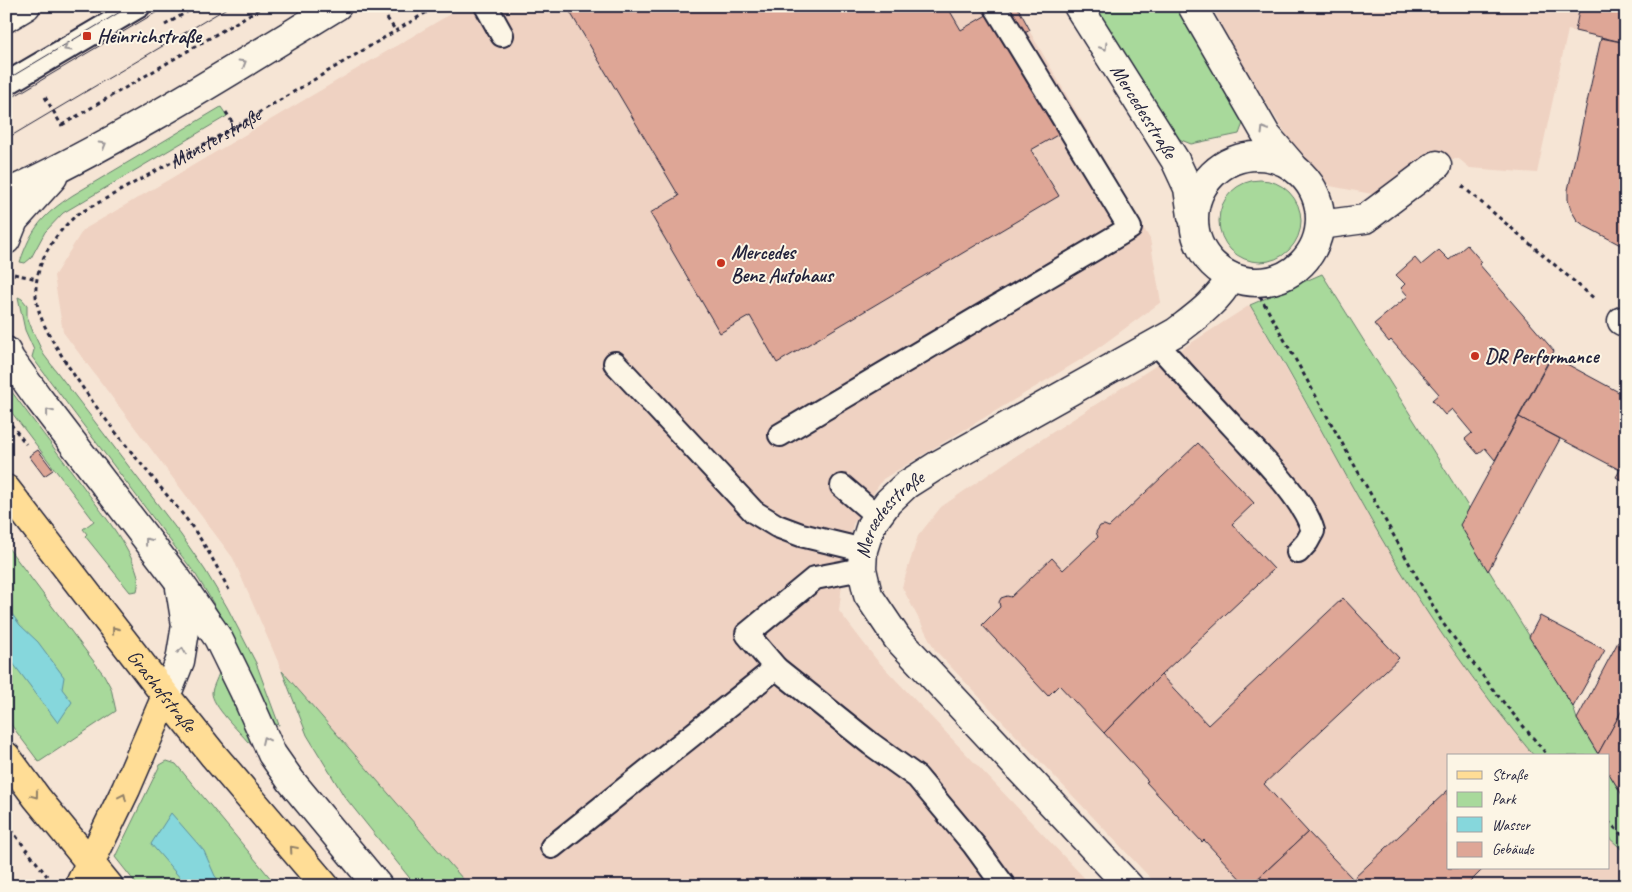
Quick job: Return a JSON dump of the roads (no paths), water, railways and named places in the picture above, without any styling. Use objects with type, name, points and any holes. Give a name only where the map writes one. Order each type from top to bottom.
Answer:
[{"type":"main road","name":"Grashofstraße","points":[[6,489],[214,756],[325,886]]},
{"type":"main road","points":[[91,863],[166,696]]},
{"type":"main road","points":[[6,756],[37,798],[109,886]]},
{"type":"street","points":[[6,18],[26,6]]},
{"type":"street","points":[[6,194],[60,169],[208,84],[338,6]]},
{"type":"street","name":"Mercedesstraße","points":[[1078,6],[1175,160],[1188,188],[1196,236],[1209,260],[1219,270],[1242,279],[1269,281],[1277,279],[1298,267],[1310,255],[1317,240],[1320,225],[1320,208],[1315,193],[1307,179],[1267,136],[1192,6]]},
{"type":"street","name":"Mercedesstraße","points":[[1193,222],[1195,204],[1202,187],[1213,173],[1227,163],[1244,156],[1262,156],[1279,159],[1295,168]]},
{"type":"street","points":[[1320,225],[1365,219],[1437,165]]},
{"type":"street","points":[[6,240],[14,220],[60,169]]},
{"type":"street","name":"Mercedesstraße","points":[[1128,886],[897,638],[868,595],[862,559],[871,525],[906,485],[936,466],[1176,332],[1199,315],[1224,291],[1242,279]]},
{"type":"street","points":[[6,351],[39,399],[178,580],[218,638],[272,754],[291,781],[378,886]]},
{"type":"street","points":[[166,696],[180,661],[186,624],[178,580]]},
{"type":"lane","points":[[6,84],[139,6]]},
{"type":"lane","points":[[486,6],[502,35]]},
{"type":"lane","points":[[780,435],[1130,228],[995,6]]},
{"type":"lane","points":[[1156,343],[1273,470],[1301,507],[1310,521],[1313,531],[1307,542],[1298,552]]},
{"type":"lane","points":[[616,364],[754,512],[778,526],[862,559]]},
{"type":"lane","points":[[842,486],[877,516]]},
{"type":"lane","points":[[862,559],[815,578],[747,634],[776,668],[871,744],[917,777],[974,845],[1004,886]]},
{"type":"lane","points":[[552,847],[776,668]]},
{"type":"water","points":[[6,606],[20,625],[38,642],[64,677],[62,689],[72,702],[58,723],[6,654]]},
{"type":"water","points":[[171,813],[204,851],[215,876],[224,886],[187,886],[151,844]]},
{"type":"tram line","points":[[6,80],[130,6]]},
{"type":"tram line","points":[[6,101],[167,6]]},
{"type":"tram line","points":[[6,139],[230,6]]},
{"type":"place","name":"Heinrichstraße","points":[[87,36]]},
{"type":"place","name":"Mercedes Benz Autohaus","points":[[721,263]]},
{"type":"place","name":"DR Performance","points":[[1475,356]]}]
